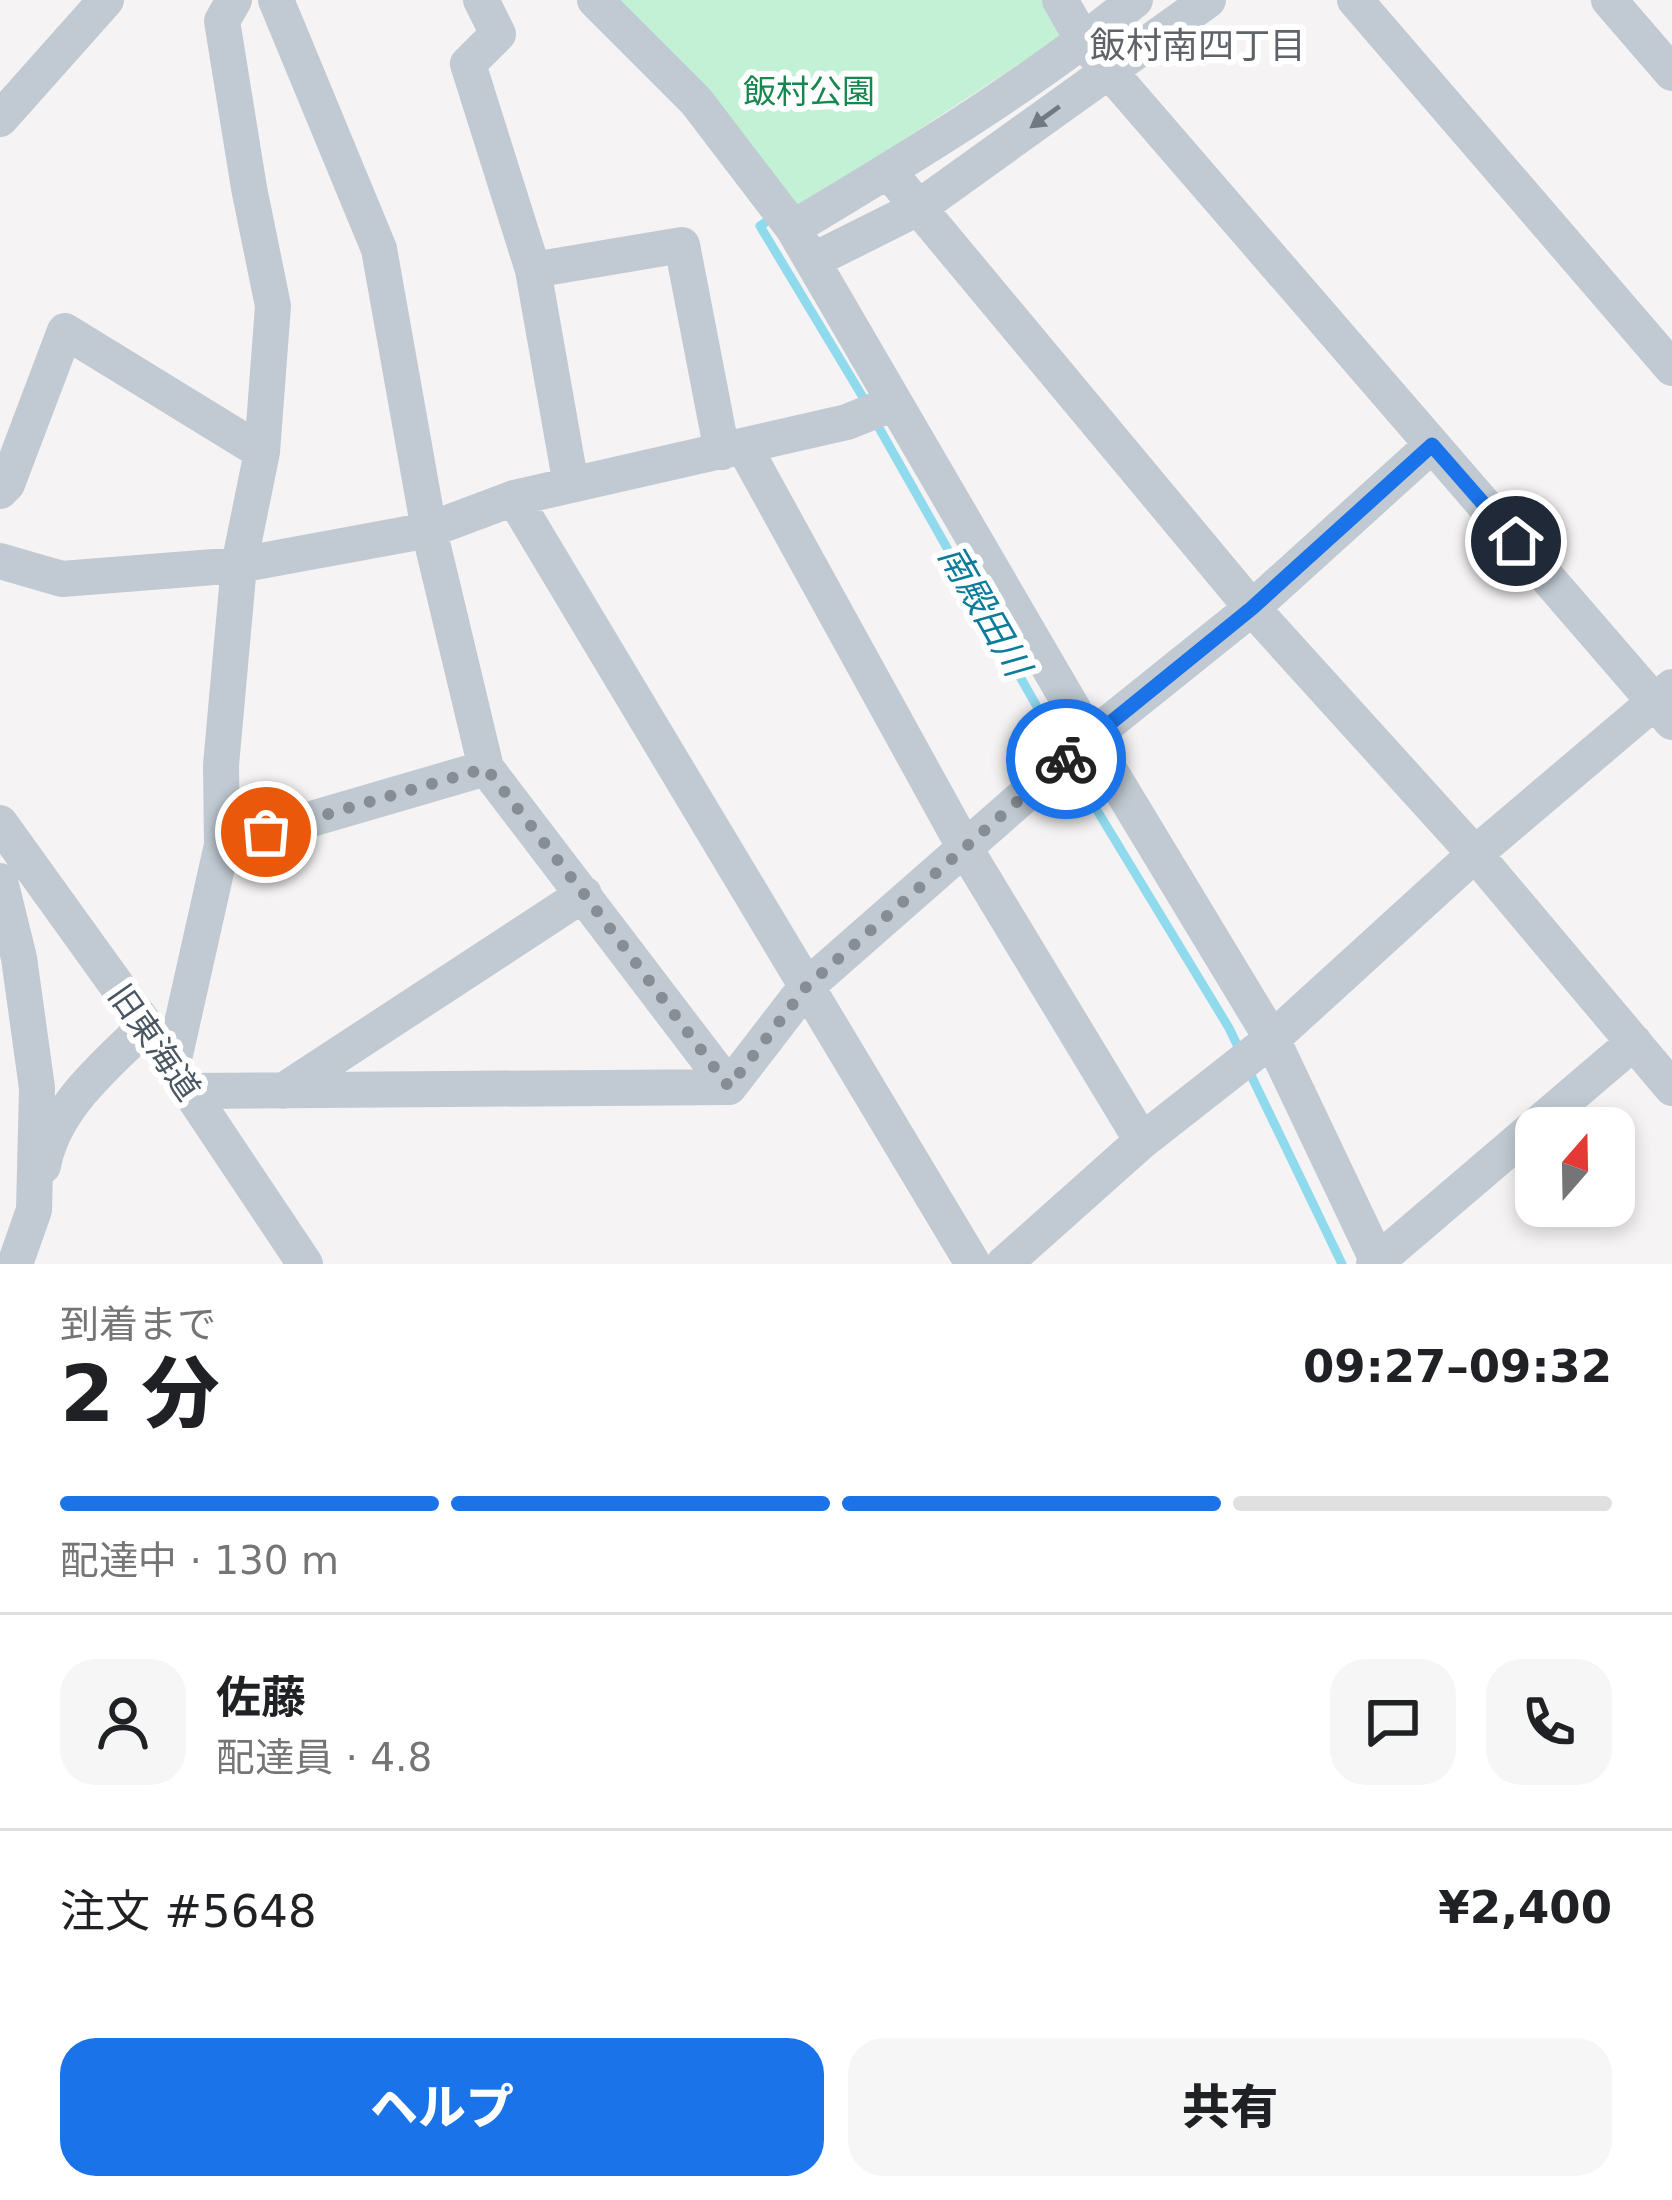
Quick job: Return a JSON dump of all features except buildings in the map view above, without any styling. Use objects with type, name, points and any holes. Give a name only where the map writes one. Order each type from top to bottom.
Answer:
[{"type":"street","points":[[0,119],[106,0]]},
{"type":"street","points":[[234,0],[222,21],[273,306],[262,452],[239,565],[221,765],[221,845],[181,1080],[284,1091],[729,1087]]},
{"type":"street","points":[[276,0],[379,249],[429,530],[486,768],[729,1087]]},
{"type":"street","points":[[481,0],[498,34],[468,64],[533,270],[571,485]]},
{"type":"street","points":[[596,0],[696,100],[793,228],[879,409],[1376,1263],[1634,1042]]},
{"type":"street","points":[[1004,1264],[1142,1142],[1255,1052],[1475,854],[1666,704],[1432,445],[1108,70],[1084,42],[1060,0]]},
{"type":"street","points":[[793,228],[888,172],[1084,42],[1135,0]]},
{"type":"street","points":[[812,261],[918,208],[1208,0]]},
{"type":"street","points":[[1355,0],[1672,368]]},
{"type":"street","points":[[1609,0],[1672,73]]},
{"type":"street","points":[[888,172],[1252,608],[1475,854],[1672,1088]]},
{"type":"street","points":[[533,270],[682,245],[733,450],[1142,1142]]},
{"type":"street","points":[[0,491],[7,484],[65,331],[262,452]]},
{"type":"street","points":[[0,561],[62,579],[239,565],[429,530],[514,498],[733,450],[879,409]]},
{"type":"street","points":[[729,1087],[806,987],[1075,751],[1252,608],[1432,445]]},
{"type":"street","points":[[514,498],[974,1264]]},
{"type":"street","points":[[221,845],[486,768]]},
{"type":"street","name":"旧東海道","points":[[0,824],[146,1026],[305,1264]]},
{"type":"street","points":[[0,881],[19,958],[37,1088],[34,1210]]},
{"type":"street","points":[[284,1091],[584,894]]},
{"type":"street","points":[[15,1264],[34,1210],[46,1149],[75,1098],[146,1026]]},
{"type":"green space","name":"飯村公園","points":[[615,0],[1048,0],[1066,33],[785,218]]},
{"type":"waterway","name":"南殿田川","points":[[770,219],[760,226],[867,404]]},
{"type":"waterway","name":"南殿田川","points":[[874,419],[1061,749]]},
{"type":"waterway","name":"南殿田川","points":[[1072,769],[1241,1053]]},
{"type":"waterway","name":"南殿田川","points":[[1248,1069],[1342,1264]]},
{"type":"way so far","points":[[266,832],[486,768],[729,1087],[806,987],[1066,759]]},
{"type":"district","name":"飯村南四丁目","points":[[1198,45]]},
{"type":"route","points":[[1066,759],[1252,608],[1432,445],[1516,541]]}]
